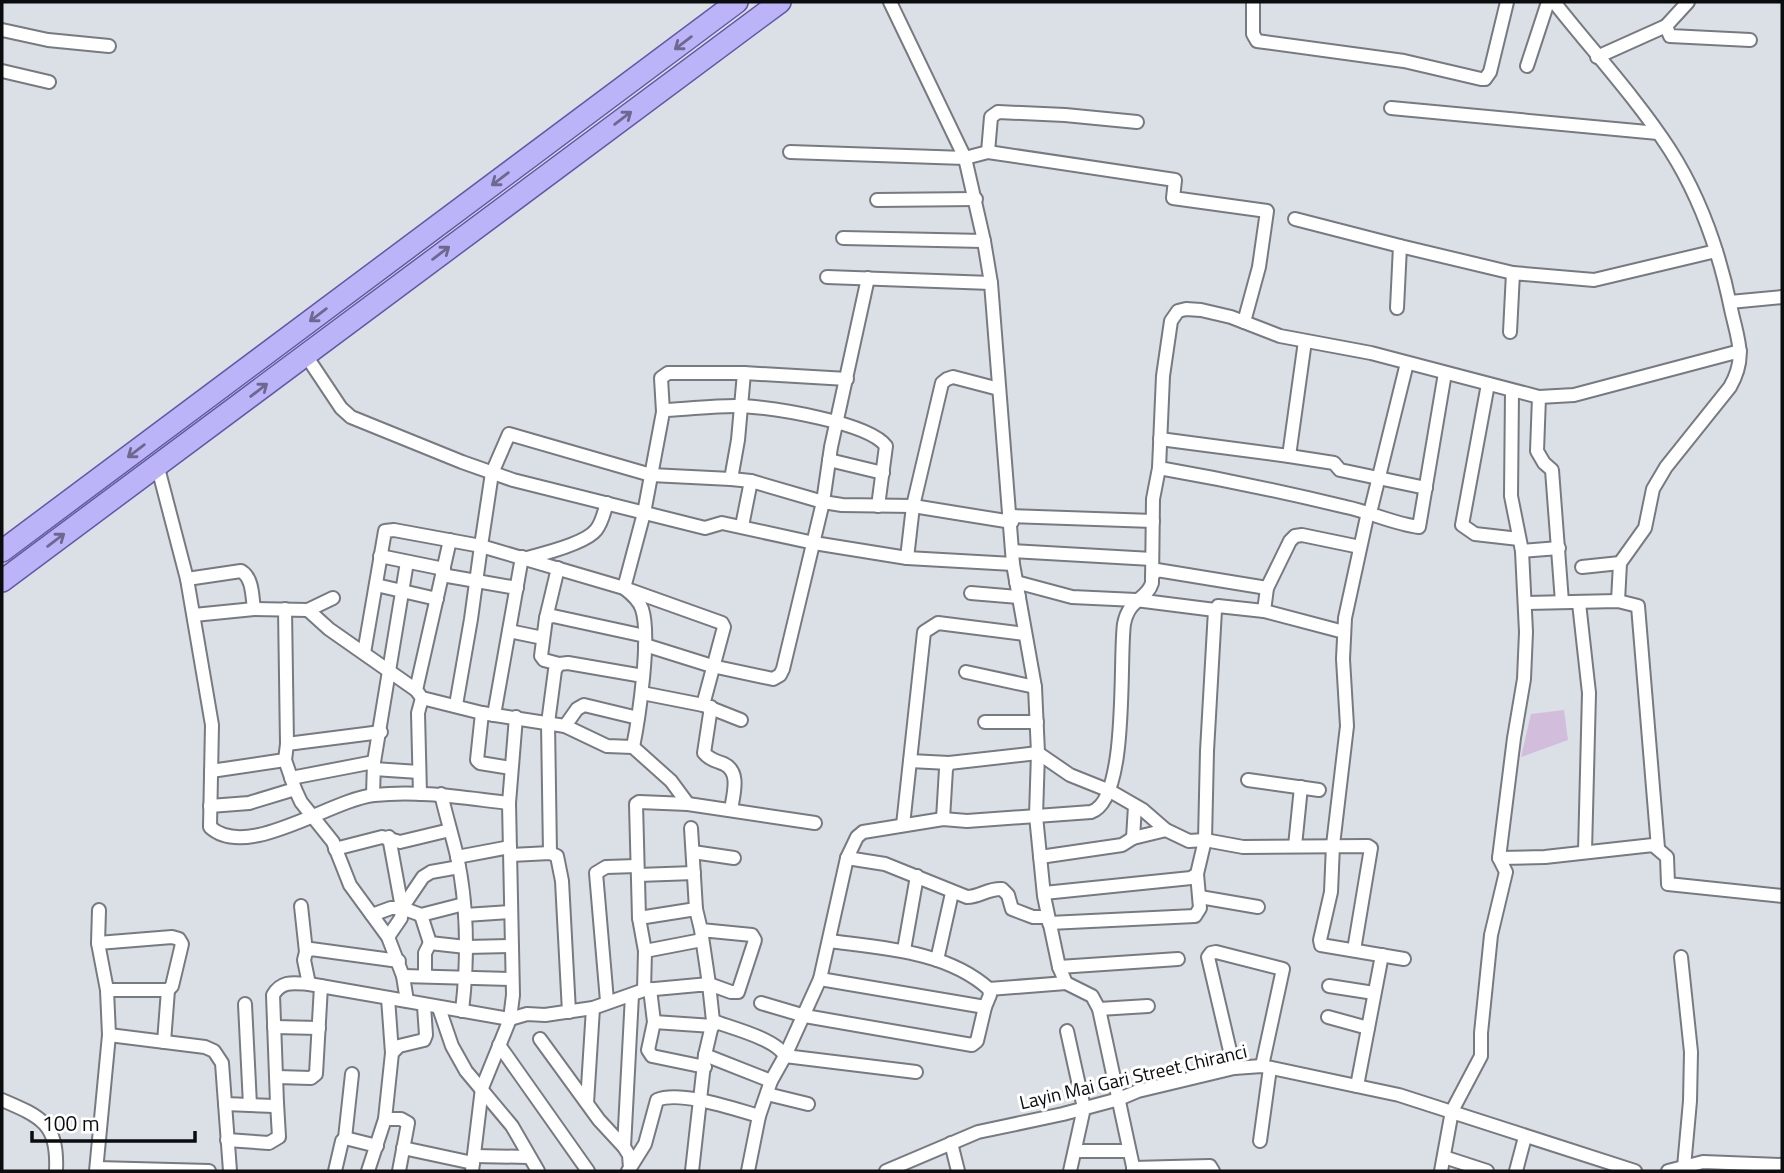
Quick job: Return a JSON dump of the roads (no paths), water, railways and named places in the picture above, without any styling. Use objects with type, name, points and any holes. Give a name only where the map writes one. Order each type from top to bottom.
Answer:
[{"type":"main road","points":[[2,551],[737,2]]},
{"type":"main road","points":[[2,581],[780,2]]},
{"type":"main road","points":[[221,387],[236,407]]},
{"type":"street","points":[[890,2],[965,158],[984,241],[990,283],[1013,557],[1035,687],[1038,753],[1036,816],[1040,857],[1049,920],[1059,967],[1066,983]]},
{"type":"street","points":[[1253,2],[1253,34],[1257,41],[1404,61],[1485,79],[1490,72],[1507,2]]},
{"type":"street","points":[[1527,65],[1548,2]]},
{"type":"street","points":[[1553,2],[1670,150],[1696,200],[1716,251],[1742,358],[1738,374],[1730,387],[1666,467],[1653,489],[1645,528],[1620,564],[1618,601]]},
{"type":"street","points":[[1597,57],[1666,26],[1688,2]]},
{"type":"street","points":[[1666,26],[1670,36],[1750,40]]},
{"type":"street","points":[[2,30],[48,40],[110,46]]},
{"type":"street","points":[[2,71],[49,82]]},
{"type":"street","points":[[1391,108],[1658,134]]},
{"type":"street","points":[[988,152],[991,117],[998,112],[1137,122]]},
{"type":"street","points":[[790,152],[965,158],[988,152],[1174,180],[1173,198],[1267,211],[1259,267],[1244,322]]},
{"type":"street","points":[[877,200],[976,199]]},
{"type":"street","points":[[1295,219],[1513,274],[1594,280],[1716,251]]},
{"type":"street","points":[[843,237],[984,241]]},
{"type":"street","points":[[1397,308],[1400,246]]},
{"type":"street","points":[[1510,332],[1513,274]]},
{"type":"street","points":[[827,277],[990,283]]},
{"type":"street","points":[[546,618],[553,616],[645,640],[712,666],[773,679],[780,675],[814,543],[868,278]]},
{"type":"street","points":[[1730,302],[1782,297]]},
{"type":"street","points":[[748,1171],[759,1116],[769,1087],[805,1016],[820,979],[847,858],[863,832],[943,819],[967,821],[1098,809],[1110,791],[1121,727],[1126,613],[1136,600],[1147,593],[1152,576],[1153,499],[1160,468],[1163,376],[1171,321],[1178,311],[1201,310],[1280,336],[1371,354],[1538,397],[1574,395],[1740,351]]},
{"type":"street","points":[[1289,456],[1305,341]]},
{"type":"street","points":[[305,354],[341,408],[351,417],[492,473],[643,513],[705,528],[722,523],[814,543],[907,558],[1152,559]]},
{"type":"street","points":[[1404,958],[1321,945],[1320,940],[1331,891],[1333,845],[1347,726],[1343,659],[1345,618],[1360,547],[1407,363]]},
{"type":"street","points":[[625,589],[663,412],[663,375],[744,373],[847,379]]},
{"type":"street","points":[[731,479],[738,440],[744,373]]},
{"type":"street","points":[[1160,468],[1251,484],[1369,512],[1408,526],[1419,527],[1445,373]]},
{"type":"street","points":[[907,558],[913,506],[942,383],[953,377],[999,389]]},
{"type":"street","points":[[1488,384],[1462,525],[1475,534],[1521,545],[1559,548]]},
{"type":"street","points":[[1441,1171],[1452,1111],[1481,1056],[1491,935],[1506,872],[1499,859],[1524,679],[1526,603],[1521,545],[1511,496],[1512,391]]},
{"type":"street","points":[[1538,397],[1537,451],[1552,470],[1562,602]]},
{"type":"street","points":[[663,412],[741,406],[837,422],[880,439],[886,446],[886,454],[878,506]]},
{"type":"street","points":[[456,705],[492,473],[509,435],[651,475],[751,481],[823,502],[913,506],[1011,519],[1153,521]]},
{"type":"street","points":[[1160,439],[1334,463],[1340,470],[1426,488]]},
{"type":"street","points":[[829,460],[883,473]]},
{"type":"street","points":[[157,464],[187,579],[212,725],[210,827],[216,832],[242,838],[281,830],[334,806],[373,795],[441,793],[509,803]]},
{"type":"street","points":[[742,526],[751,481]]},
{"type":"street","points":[[523,558],[552,552],[592,534],[598,528],[607,503]]},
{"type":"street","points":[[364,653],[386,531],[394,530],[481,546],[625,589],[722,623],[724,627],[712,666],[704,753],[734,772],[731,810]]},
{"type":"street","points":[[1264,611],[1267,588],[1295,536],[1302,535],[1360,547]]},
{"type":"street","points":[[421,794],[419,694],[450,540]]},
{"type":"street","points":[[380,556],[477,581],[517,588]]},
{"type":"street","points":[[512,768],[480,763],[477,760],[509,631],[523,558]]},
{"type":"street","points":[[373,795],[374,766],[407,562]]},
{"type":"street","points":[[1582,567],[1620,564]]},
{"type":"street","points":[[558,568],[542,638],[541,656],[544,660],[643,676]]},
{"type":"street","points":[[1152,576],[1157,570],[1267,588]]},
{"type":"street","points":[[187,579],[241,571],[249,580],[254,609]]},
{"type":"street","points":[[1016,582],[1072,597],[1136,600],[1215,610]]},
{"type":"street","points":[[376,585],[437,599]]},
{"type":"street","points":[[625,589],[636,598],[642,608],[645,640],[642,693],[633,747]]},
{"type":"street","points":[[971,593],[1019,597]]},
{"type":"street","points":[[194,615],[254,609],[308,610],[333,598]]},
{"type":"street","points":[[1526,603],[1618,601],[1638,606],[1658,848]]},
{"type":"street","points":[[1579,603],[1589,693],[1585,852]]},
{"type":"street","points":[[847,858],[885,864],[952,893],[977,897],[989,890],[1002,890],[1008,894],[1012,909],[1049,920],[1195,916],[1200,908],[1197,874],[1205,840],[1215,610],[1218,606],[1225,605],[1264,611],[1344,632]]},
{"type":"street","points":[[285,609],[285,760],[301,802],[328,834],[350,885],[388,937],[399,961],[407,1001]]},
{"type":"street","points":[[308,610],[329,629],[419,694],[488,714],[565,726],[607,746],[633,747],[671,781],[688,804]]},
{"type":"street","points":[[933,621],[1025,634]]},
{"type":"street","points":[[903,825],[924,632],[938,623],[1025,634]]},
{"type":"street","points":[[509,631],[542,638]]},
{"type":"street","points":[[550,853],[548,723],[555,670],[559,664]]},
{"type":"street","points":[[966,672],[1035,687]]},
{"type":"street","points":[[642,693],[707,706],[741,720]]},
{"type":"street","points":[[565,726],[577,709],[584,705],[638,718]]},
{"type":"street","points":[[473,1163],[482,1088],[510,1019],[512,946],[509,803],[516,717]]},
{"type":"street","points":[[985,722],[1037,722]]},
{"type":"street","points":[[286,744],[381,732]]},
{"type":"street","points":[[909,761],[948,764],[1038,753],[1070,775],[1110,791],[1152,816],[1166,830],[1189,841],[1205,840],[1243,848],[1368,846],[1371,848],[1354,950]]},
{"type":"street","points":[[211,771],[285,760]]},
{"type":"street","points":[[943,819],[948,764]]},
{"type":"street","points":[[210,806],[249,803],[293,783],[374,766],[419,772]]},
{"type":"street","points":[[1248,780],[1318,790]]},
{"type":"street","points":[[1295,846],[1301,787]]},
{"type":"street","points":[[441,793],[458,862],[464,909],[466,978],[462,1011]]},
{"type":"street","points":[[624,1147],[645,951],[639,918],[635,804],[688,804],[815,823]]},
{"type":"street","points":[[1133,838],[1135,806]]},
{"type":"street","points":[[691,828],[696,909],[713,1023],[705,1061],[692,1171]]},
{"type":"street","points":[[335,849],[388,837],[400,842],[450,830]]},
{"type":"street","points":[[1040,857],[1122,845],[1133,838],[1166,830]]},
{"type":"street","points":[[388,837],[402,908],[401,918],[388,937]]},
{"type":"street","points":[[1499,859],[1644,845],[1658,848],[1667,857],[1668,884],[1782,896]]},
{"type":"street","points":[[402,908],[423,877],[458,862],[511,851],[550,853],[557,856],[561,872],[569,1012]]},
{"type":"street","points":[[693,852],[734,858]]},
{"type":"street","points":[[607,1002],[596,873],[606,867],[694,873]]},
{"type":"street","points":[[1044,893],[1191,878],[1197,874]]},
{"type":"street","points":[[904,950],[917,876]]},
{"type":"street","points":[[937,960],[952,893]]},
{"type":"street","points":[[1200,897],[1258,907]]},
{"type":"street","points":[[277,1077],[312,1078],[316,1074],[319,1028],[315,985],[304,960],[306,952],[301,906]]},
{"type":"street","points":[[372,915],[391,908],[402,908],[421,915],[464,909],[511,912]]},
{"type":"street","points":[[639,918],[696,909]]},
{"type":"street","points":[[99,910],[98,943],[107,990],[108,1035],[97,1170],[209,1171]]},
{"type":"street","points":[[421,915],[430,943],[425,953],[425,976]]},
{"type":"street","points":[[227,1140],[269,1143],[279,1137],[273,995],[277,988],[285,983],[315,985],[510,1019],[527,1013],[545,1015],[593,1008],[642,991],[709,984],[730,992],[738,992],[755,940],[747,933],[702,935],[645,951]]},
{"type":"street","points":[[98,943],[172,937],[179,939],[182,944],[181,954],[172,986],[168,990],[164,1042]]},
{"type":"street","points":[[761,1003],[805,1016],[972,1045],[977,1041],[990,995],[989,989],[981,982],[937,960],[904,950],[829,941]]},
{"type":"street","points":[[430,943],[466,947],[512,946]]},
{"type":"street","points":[[306,952],[312,949],[399,961]]},
{"type":"street","points":[[1234,1068],[1208,957],[1216,952],[1283,969],[1266,1067],[1260,1141]]},
{"type":"street","points":[[1357,1086],[1382,955]]},
{"type":"street","points":[[1681,957],[1691,1052],[1684,1167]]},
{"type":"street","points":[[1059,967],[1178,959]]},
{"type":"street","points":[[403,976],[512,979]]},
{"type":"street","points":[[820,979],[985,1007]]},
{"type":"street","points":[[989,989],[1066,983],[1092,996],[1099,1009],[1133,1170],[1210,1166],[1213,1171]]},
{"type":"street","points":[[1329,986],[1374,993]]},
{"type":"street","points":[[107,990],[168,990]]},
{"type":"street","points":[[642,991],[654,1022],[648,1050],[652,1056],[705,1061],[808,1104]]},
{"type":"street","points":[[369,1171],[385,1119],[392,1053],[388,998]]},
{"type":"street","points":[[245,1003],[250,1105]]},
{"type":"street","points":[[392,1053],[399,1046],[424,1040],[424,1006]]},
{"type":"street","points":[[1099,1009],[1148,1006]]},
{"type":"street","points":[[439,1008],[452,1046],[466,1070],[512,1126],[538,1171]]},
{"type":"street","points":[[587,1103],[593,1008]]},
{"type":"street","points":[[1328,1017],[1368,1028]]},
{"type":"street","points":[[654,1022],[713,1023],[768,1042],[778,1047],[785,1056],[916,1072]]},
{"type":"street","points":[[274,1027],[319,1028]]},
{"type":"street","points":[[1067,1031],[1084,1108],[1070,1171]]},
{"type":"street","points":[[108,1035],[205,1047],[214,1051],[222,1063],[230,1171]]},
{"type":"street","points":[[540,1039],[610,1134],[624,1147],[629,1155],[629,1169]]},
{"type":"street","points":[[499,1045],[588,1171]]},
{"type":"street","name":"Layin Mai Gari Street Chiranci","points":[[886,1171],[978,1132],[1084,1108],[1138,1091],[1234,1068],[1266,1067],[1399,1095],[1630,1171]]},
{"type":"street","points":[[335,1171],[345,1138],[352,1074]]},
{"type":"street","points":[[2,1100],[44,1122],[53,1135],[57,1148],[56,1171]]},
{"type":"street","points":[[629,1169],[645,1144],[657,1100],[701,1100],[759,1116]]},
{"type":"street","points":[[225,1104],[274,1106],[277,1103]]},
{"type":"street","points":[[385,1119],[401,1119],[408,1123],[399,1171]]},
{"type":"street","points":[[1516,1171],[1525,1137]]},
{"type":"street","points":[[345,1138],[377,1146]]},
{"type":"street","points":[[951,1143],[958,1171]]},
{"type":"street","points":[[403,1148],[473,1163],[529,1157]]},
{"type":"street","points":[[1074,1151],[1128,1151]]},
{"type":"street","points":[[1444,1157],[1487,1171]]},
{"type":"street","points":[[1668,1171],[1703,1162],[1782,1165]]}]
